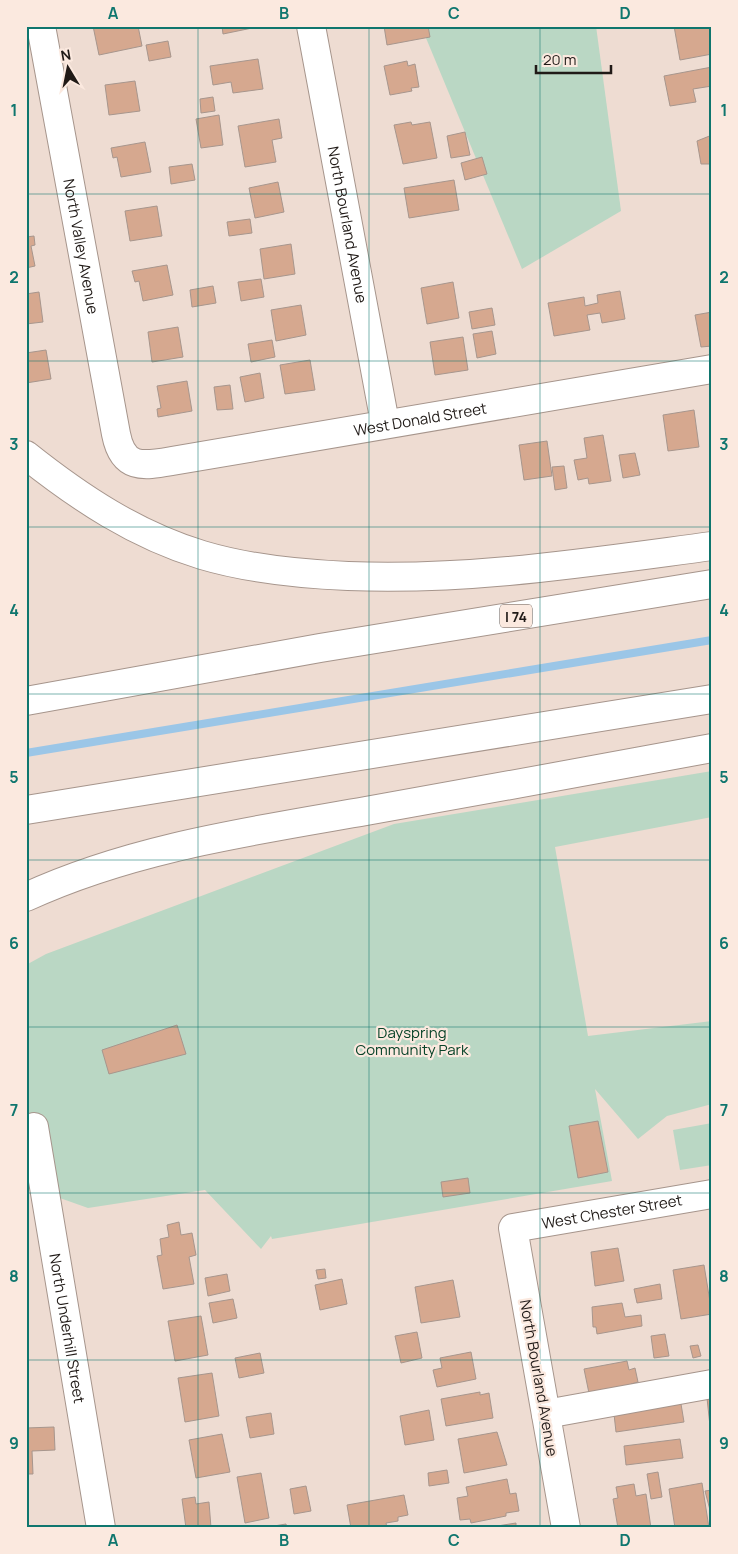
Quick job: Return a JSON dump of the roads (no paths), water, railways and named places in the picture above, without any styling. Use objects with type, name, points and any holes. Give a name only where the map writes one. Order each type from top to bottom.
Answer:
[{"type":"main road","name":"North Valley Avenue","points":[[41,26],[118,444],[130,461]]},
{"type":"main road","name":"North Bourland Avenue","points":[[311,26],[385,423]]},
{"type":"main road","name":"West Donald Street","points":[[130,461],[136,464],[152,464],[712,369]]},
{"type":"main road","points":[[26,455],[73,492],[115,518],[144,532],[204,555],[283,571],[394,578],[463,576],[712,546]]},
{"type":"main road","name":"I 74","points":[[26,700],[320,648],[712,584]]},
{"type":"main road","points":[[26,810],[712,699]]},
{"type":"main road","points":[[26,898],[99,869],[189,845],[277,827],[712,748]]},
{"type":"main road","points":[[26,826],[371,754]]},
{"type":"main road","name":"North Underhill Street","points":[[34,1127],[101,1528]]},
{"type":"main road","name":"West Chester Street","points":[[513,1228],[712,1194]]},
{"type":"main road","name":"North Bourland Avenue","points":[[513,1228],[566,1528]]},
{"type":"main road","points":[[546,1414],[712,1384]]},
{"type":"waterway","points":[[26,753],[712,640]]},
{"type":"park label","name":"Dayspring Community Park","points":[[412,1040]]}]
